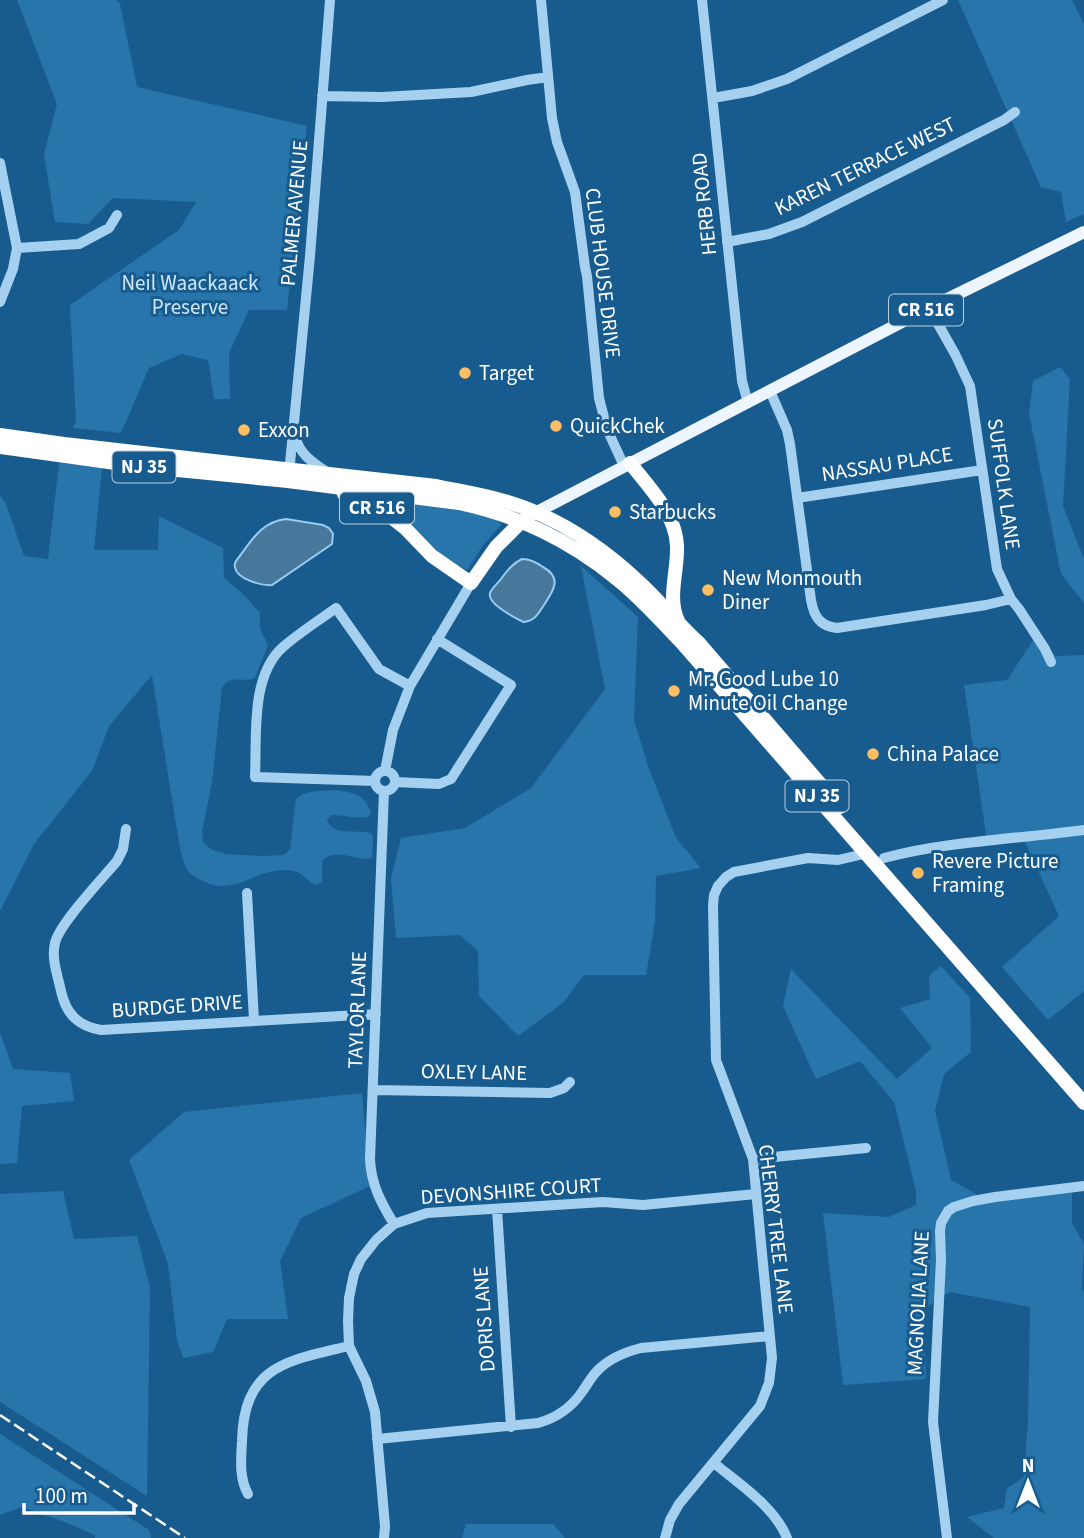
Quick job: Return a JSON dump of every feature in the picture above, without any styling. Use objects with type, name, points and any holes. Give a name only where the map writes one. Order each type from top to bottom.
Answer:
[{"type":"highway","name":"NJ 35","points":[[0,435],[289,475],[317,485],[459,503],[522,521],[555,537],[619,580],[682,643],[1084,1103]]},
{"type":"highway","name":"NJ 35","points":[[0,447],[138,466],[289,475],[328,474],[436,486],[477,494],[536,512],[572,531],[639,582],[699,643],[1084,1088]]},
{"type":"highway","points":[[0,455],[29,451]]},
{"type":"highway","points":[[627,464],[666,511],[674,529],[677,546],[673,600],[680,626]]},
{"type":"highway","name":"CR 516","points":[[317,485],[363,501],[386,513],[432,556],[471,583],[496,547],[522,521]]},
{"type":"main road","name":"CR 516","points":[[522,521],[929,308],[1084,232]]},
{"type":"street","name":"PALMER AVENUE","points":[[289,475],[310,260],[330,0]]},
{"type":"street","name":"CLUB HOUSE DRIVE","points":[[541,0],[552,118],[578,207],[599,398],[608,431],[627,464]]},
{"type":"street","name":"HERB ROAD","points":[[702,0],[742,381],[748,403]]},
{"type":"street","points":[[713,98],[752,91],[787,79],[943,0]]},
{"type":"street","points":[[322,96],[382,97],[471,92],[548,77]]},
{"type":"street","name":"KAREN TERRACE WEST","points":[[727,242],[769,234],[802,222],[1015,112]]},
{"type":"street","points":[[0,163],[17,247],[13,268],[0,302]]},
{"type":"street","points":[[17,247],[79,244],[109,228],[117,215]]},
{"type":"street","name":"SUFFOLK LANE","points":[[929,308],[970,386],[997,569],[1011,599],[1051,662]]},
{"type":"street","points":[[769,391],[789,435],[812,610],[818,621],[837,628],[1011,599]]},
{"type":"street","points":[[293,429],[303,455],[328,474]]},
{"type":"street","name":"NASSAU PLACE","points":[[797,498],[982,470]]},
{"type":"street","points":[[385,771],[393,730],[410,686],[471,583]]},
{"type":"street","points":[[375,781],[255,777],[258,702],[263,678],[269,664],[282,647],[336,608],[379,669],[410,686]]},
{"type":"street","points":[[395,782],[439,784],[451,779],[511,685],[437,639]]},
{"type":"street","points":[[385,771],[393,776],[395,782],[393,788],[384,792],[376,787],[375,781],[377,775],[385,771]]},
{"type":"street","name":"TAYLOR LANE","points":[[384,792],[370,1159],[378,1196],[394,1224]]},
{"type":"street","name":"BURDGE DRIVE","points":[[126,830],[123,849],[117,861],[62,928],[55,943],[55,962],[63,1000],[76,1021],[101,1030],[376,1014]]},
{"type":"street","points":[[884,859],[944,846],[1084,830]]},
{"type":"street","name":"CHERRY TREE LANE","points":[[665,1538],[670,1520],[679,1504],[754,1415],[765,1396],[772,1370],[753,1159],[716,1060],[714,895],[726,877],[742,869],[808,858],[838,860],[868,853]]},
{"type":"street","points":[[247,892],[254,1020]]},
{"type":"street","name":"OXLEY LANE","points":[[373,1090],[550,1093],[564,1088],[570,1082]]},
{"type":"street","points":[[753,1159],[866,1148]]},
{"type":"street","name":"MAGNOLIA LANE","points":[[947,1538],[933,1422],[941,1223],[954,1207],[974,1201],[1084,1186]]},
{"type":"street","name":"DEVONSHIRE COURT","points":[[384,1538],[371,1395],[349,1346],[349,1298],[354,1273],[369,1247],[394,1224],[427,1213],[603,1202],[643,1205],[756,1194]]},
{"type":"street","name":"DORIS LANE","points":[[497,1209],[511,1427]]},
{"type":"street","points":[[377,1439],[538,1423],[561,1413],[576,1400],[599,1368],[627,1352],[641,1348],[770,1336]]},
{"type":"street","points":[[248,1494],[241,1474],[242,1429],[247,1404],[255,1388],[268,1373],[285,1363],[349,1346]]},
{"type":"street","points":[[714,1463],[772,1513],[788,1538]]},
{"type":"green space","name":"Neil Waackaack Preserve","points":[[17,0],[117,0],[137,87],[307,126],[287,310],[249,310],[229,353],[230,399],[214,399],[208,360],[182,354],[149,368],[121,433],[73,428],[76,421],[70,305],[179,230],[196,202],[113,198],[88,224],[55,222],[44,154],[57,104]]},
{"type":"green space","points":[[958,0],[1072,0],[1084,24],[1084,214],[1066,222],[1061,192],[1041,187]]},
{"type":"green space","points":[[1060,367],[1070,379],[1063,506],[1084,559],[1084,603],[1061,574],[1029,413],[1033,381]]},
{"type":"green space","points":[[59,463],[102,468],[94,550],[158,550],[159,516],[223,548],[224,578],[260,613],[260,629],[268,645],[255,678],[228,681],[222,688],[212,782],[202,832],[203,842],[212,850],[226,854],[284,855],[290,849],[296,799],[316,791],[335,790],[357,795],[368,805],[371,813],[369,817],[331,815],[327,820],[334,829],[340,831],[371,833],[372,858],[340,855],[328,857],[322,861],[322,882],[317,885],[291,870],[273,871],[225,886],[215,886],[190,873],[180,849],[152,675],[109,726],[92,771],[34,844],[0,911],[0,495],[6,504],[24,556],[48,559]]},
{"type":"green space","points":[[379,502],[460,509],[500,520],[499,523],[502,524],[483,545],[468,569],[465,569],[441,554],[411,524]]},
{"type":"green space","points":[[581,566],[638,617],[634,720],[648,766],[676,838],[701,868],[656,876],[655,922],[646,975],[584,975],[564,1002],[518,1036],[479,996],[478,951],[460,935],[396,938],[391,878],[401,838],[465,828],[531,788],[605,689]]},
{"type":"green space","points":[[1036,636],[1056,656],[1084,655],[1084,991],[1048,1020],[1002,967],[1059,916],[1023,838],[987,841],[964,685],[1007,680]]},
{"type":"green space","points":[[941,966],[970,998],[971,1052],[944,1074],[935,1111],[951,1180],[981,1197],[1072,1188],[1072,1223],[1084,1244],[1084,1538],[994,1538],[967,1517],[1004,1508],[1007,1488],[1024,1477],[1030,1307],[950,1292],[923,1309],[926,1379],[843,1385],[823,1213],[889,1217],[916,1205],[916,1191],[894,1102],[860,1061],[816,1079],[783,1006],[791,969],[897,1079],[932,1048],[900,1008],[930,999],[929,976]]},
{"type":"green space","points":[[0,1032],[13,1069],[70,1073],[74,1101],[22,1106],[17,1163],[0,1164]]},
{"type":"green space","points":[[362,1093],[370,1186],[301,1218],[280,1261],[288,1319],[227,1319],[213,1352],[183,1358],[177,1340],[168,1264],[129,1160],[184,1112]]},
{"type":"green space","points":[[63,1191],[74,1239],[137,1236],[150,1288],[147,1496],[0,1402],[0,1194]]},
{"type":"green space","points":[[0,1434],[149,1530],[151,1538],[95,1538],[95,1535],[22,1507],[0,1515]]},
{"type":"green space","points":[[466,1524],[553,1524],[565,1538],[462,1538]]},
{"type":"shaded area","points":[[286,519],[329,528],[333,534],[332,544],[272,585],[256,583],[240,575],[236,571],[235,563],[252,540],[269,524]]},
{"type":"shaded area","points":[[522,559],[540,565],[549,571],[554,580],[553,590],[538,614],[523,622],[497,606],[490,597],[494,587],[510,568]]},
{"type":"railway","points":[[0,1415],[185,1538]]},
{"type":"place","name":"Target","points":[[465,373]]},
{"type":"place","name":"QuickChek","points":[[556,426]]},
{"type":"place","name":"Exxon","points":[[244,430]]},
{"type":"place","name":"Starbucks","points":[[615,512]]},
{"type":"place","name":"New Monmouth Diner","points":[[708,590]]},
{"type":"place","name":"Mr. Good Lube 10 Minute Oil Change","points":[[674,691]]},
{"type":"place","name":"China Palace","points":[[873,754]]},
{"type":"place","name":"Revere Picture Framing","points":[[918,873]]}]
